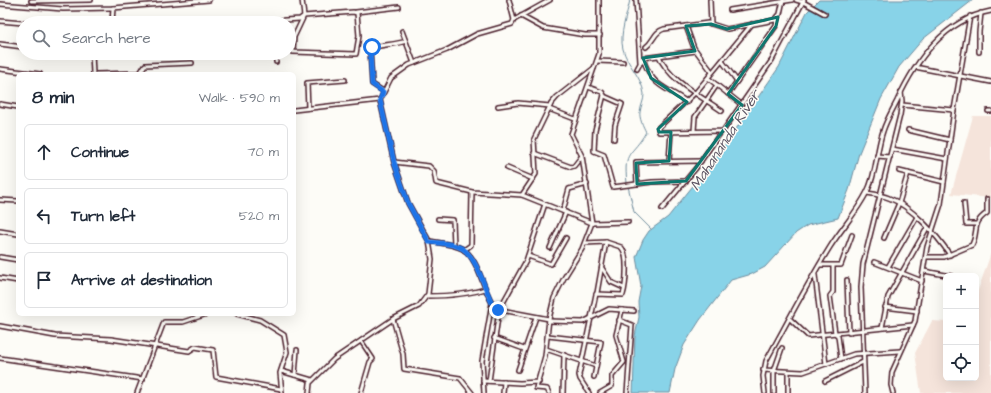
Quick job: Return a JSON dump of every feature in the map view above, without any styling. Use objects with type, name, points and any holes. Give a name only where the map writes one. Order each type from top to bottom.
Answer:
[{"type":"street","points":[[31,7],[31,1],[91,0]]},
{"type":"street","points":[[0,4],[63,9],[113,8],[209,0]]},
{"type":"street","points":[[296,33],[304,17],[302,0]]},
{"type":"street","points":[[509,0],[514,20]]},
{"type":"street","points":[[309,393],[308,387],[312,380],[334,360],[393,319],[419,306],[427,296],[432,259],[429,242],[408,203],[394,162],[380,100],[394,74],[414,62],[447,50],[477,34],[508,27],[514,20],[550,0]]},
{"type":"street","points":[[535,393],[539,382],[546,349],[549,320],[558,290],[585,243],[592,224],[582,156],[575,145],[571,134],[600,50],[599,0]]},
{"type":"street","points":[[636,0],[640,62]]},
{"type":"street","points":[[710,0],[711,24]]},
{"type":"street","points":[[730,10],[792,0]]},
{"type":"street","points":[[796,0],[804,1],[824,14]]},
{"type":"street","points":[[41,1],[41,8]]},
{"type":"street","points":[[728,94],[776,26],[782,1]]},
{"type":"street","points":[[662,209],[686,181],[742,105],[772,60],[804,1]]},
{"type":"street","points":[[296,19],[399,7]]},
{"type":"street","points":[[112,16],[113,8]]},
{"type":"street","points":[[765,393],[763,370],[766,360],[829,248],[867,193],[883,131],[915,66],[929,48],[960,21],[970,16],[991,11]]},
{"type":"street","points":[[296,52],[356,54],[359,32],[358,16],[356,12]]},
{"type":"street","points":[[979,52],[979,32],[982,13]]},
{"type":"street","points":[[521,16],[543,28],[585,35],[600,35]]},
{"type":"street","points":[[893,393],[891,385],[892,372],[900,351],[913,325],[917,311],[926,257],[941,204],[954,110],[970,16]]},
{"type":"street","points":[[646,47],[652,43],[656,33],[660,30],[711,24],[723,30],[775,20],[778,17]]},
{"type":"street","points":[[0,21],[16,22]]},
{"type":"street","points":[[721,132],[659,132],[658,128],[687,102],[752,24]]},
{"type":"street","points":[[686,26],[696,51],[712,72]]},
{"type":"street","points":[[402,31],[414,62]]},
{"type":"street","points":[[383,92],[372,84],[370,49],[374,47],[396,45],[406,41]]},
{"type":"street","points":[[0,44],[16,46]]},
{"type":"street","points":[[637,69],[643,58],[696,51]]},
{"type":"street","points":[[659,56],[663,64],[676,78],[722,112]]},
{"type":"street","points":[[643,58],[647,71],[652,78],[669,92],[687,102]]},
{"type":"street","points":[[92,60],[93,72]]},
{"type":"street","points":[[597,61],[623,62]]},
{"type":"street","points":[[722,61],[737,81]]},
{"type":"street","points":[[141,72],[145,65],[192,63]]},
{"type":"street","points":[[915,66],[960,77],[991,82]]},
{"type":"street","points":[[522,195],[534,179],[536,172],[533,144],[535,136],[549,107],[557,97],[594,68]]},
{"type":"street","points":[[0,69],[24,72]]},
{"type":"street","points":[[708,78],[742,105]]},
{"type":"street","points":[[308,108],[307,83],[345,80]]},
{"type":"street","points":[[694,131],[695,117],[708,101],[717,85]]},
{"type":"street","points":[[588,87],[602,92],[604,96],[622,104],[615,126],[614,139]]},
{"type":"street","points":[[865,393],[861,287],[863,264],[902,106],[901,92]]},
{"type":"street","points":[[604,96],[596,128],[594,151],[604,155],[613,187],[686,181]]},
{"type":"street","points":[[296,110],[380,100]]},
{"type":"street","points":[[498,106],[518,103],[549,107],[575,119]]},
{"type":"street","points":[[0,104],[16,107]]},
{"type":"street","points":[[902,106],[954,110]]},
{"type":"street","points":[[908,130],[950,140]]},
{"type":"street","points":[[669,161],[670,132]]},
{"type":"street","points":[[892,149],[947,159]]},
{"type":"street","points":[[534,153],[571,167],[574,166],[582,156]]},
{"type":"street","points":[[877,156],[890,157]]},
{"type":"street","points":[[637,184],[636,163],[701,161]]},
{"type":"street","points":[[394,162],[429,166],[434,171],[436,184],[472,192],[522,195],[564,211],[592,224],[628,222]]},
{"type":"street","points":[[507,168],[534,179]]},
{"type":"street","points":[[899,171],[944,182]]},
{"type":"street","points":[[884,238],[899,203],[908,173]]},
{"type":"street","points":[[550,248],[564,211],[569,189],[587,184]]},
{"type":"street","points":[[464,250],[471,244],[472,192]]},
{"type":"street","points":[[867,193],[888,197],[899,203],[917,217],[932,232],[950,255]]},
{"type":"street","points":[[926,257],[941,258],[972,244],[976,224],[980,218],[987,213],[987,199]]},
{"type":"street","points":[[0,200],[16,201]]},
{"type":"street","points":[[964,203],[966,224],[976,224]]},
{"type":"street","points":[[489,381],[498,310],[528,256],[545,204]]},
{"type":"street","points":[[888,267],[917,217]]},
{"type":"street","points":[[438,219],[453,220],[454,246]]},
{"type":"street","points":[[882,328],[885,307],[901,272],[916,249],[927,228]]},
{"type":"street","points":[[0,231],[16,234]]},
{"type":"street","points":[[820,265],[841,266],[852,235]]},
{"type":"street","points":[[528,256],[551,264],[566,238]]},
{"type":"street","points":[[429,242],[454,246],[464,250],[476,267],[492,303],[498,310],[549,320],[582,322],[609,309],[634,311]]},
{"type":"street","points":[[585,243],[606,242],[621,247],[624,250],[626,271],[622,295],[597,293]]},
{"type":"street","points":[[584,393],[588,392],[579,377],[606,242]]},
{"type":"street","points":[[0,257],[16,260]]},
{"type":"street","points":[[874,262],[922,281]]},
{"type":"street","points":[[833,266],[833,292],[830,296],[835,333],[838,336],[841,359]]},
{"type":"street","points":[[602,268],[611,282],[624,288]]},
{"type":"street","points":[[924,270],[943,274]]},
{"type":"street","points":[[815,275],[826,364]]},
{"type":"street","points":[[0,278],[16,281]]},
{"type":"street","points":[[847,280],[849,333]]},
{"type":"street","points":[[427,296],[447,296],[485,289]]},
{"type":"street","points":[[484,393],[482,361],[492,303]]},
{"type":"street","points":[[885,307],[917,311]]},
{"type":"street","points":[[600,393],[612,386],[612,376],[624,362],[616,336],[622,310]]},
{"type":"street","points":[[137,393],[164,322],[183,322],[201,316]]},
{"type":"street","points":[[0,326],[55,336],[111,339],[189,351],[195,347],[213,350],[216,377],[281,391],[281,371],[287,352],[284,334],[260,319],[246,316]]},
{"type":"street","points":[[518,370],[536,317]]},
{"type":"street","points":[[393,319],[403,354],[404,369],[460,378],[472,393]]},
{"type":"street","points":[[790,319],[806,335],[849,333],[863,330],[913,325]]},
{"type":"street","points":[[619,320],[632,325],[627,393]]},
{"type":"street","points":[[548,336],[602,342],[594,377]]},
{"type":"street","points":[[494,338],[524,349]]},
{"type":"street","points":[[361,341],[373,359],[370,362],[361,393]]},
{"type":"street","points":[[774,393],[774,371],[782,348]]},
{"type":"street","points":[[546,349],[596,366]]},
{"type":"street","points":[[295,375],[297,350]]},
{"type":"street","points":[[763,370],[803,372],[855,354],[900,351]]},
{"type":"street","points":[[563,393],[564,355]]},
{"type":"street","points":[[0,358],[143,379]]},
{"type":"street","points":[[825,381],[863,362]]},
{"type":"street","points":[[281,371],[312,380]]},
{"type":"street","points":[[788,372],[788,393]]},
{"type":"street","points":[[483,381],[520,383],[539,382]]},
{"type":"street","points":[[503,393],[504,382]]},
{"type":"street","points":[[536,389],[547,389],[549,393]]},
{"type":"highlighted area","points":[[778,17],[776,26],[728,94],[742,105],[686,181],[637,184],[636,163],[669,161],[671,132],[659,132],[658,129],[687,102],[651,78],[643,58],[695,51],[686,26],[711,24],[727,29]]},
{"type":"shaded area","points":[[973,116],[991,116],[991,198],[951,194]]},
{"type":"shaded area","points":[[991,253],[991,393],[921,393],[915,353],[932,321],[943,322],[943,381],[979,381],[979,287]]},
{"type":"water","points":[[819,0],[973,0],[923,39],[899,67],[881,99],[859,153],[849,190],[838,218],[808,225],[796,233],[765,267],[752,274],[731,280],[700,320],[684,345],[675,369],[670,393],[633,393],[635,336],[639,317],[638,302],[641,286],[636,257],[643,240],[649,231],[668,217],[720,152],[779,67],[807,12]]},
{"type":"waterway","points":[[627,183],[626,164],[630,154],[646,132],[640,114],[644,96],[643,88],[625,55],[622,43],[623,31],[630,0]]},
{"type":"waterway","points":[[628,186],[634,212],[651,229]]},
{"type":"route","points":[[372,47],[370,49],[372,84],[383,92],[380,100],[394,162],[408,203],[429,242],[458,247],[464,250],[471,258],[493,305],[498,310]]},
{"type":"water label","name":"Mahananda River","points":[[725,140]]}]
